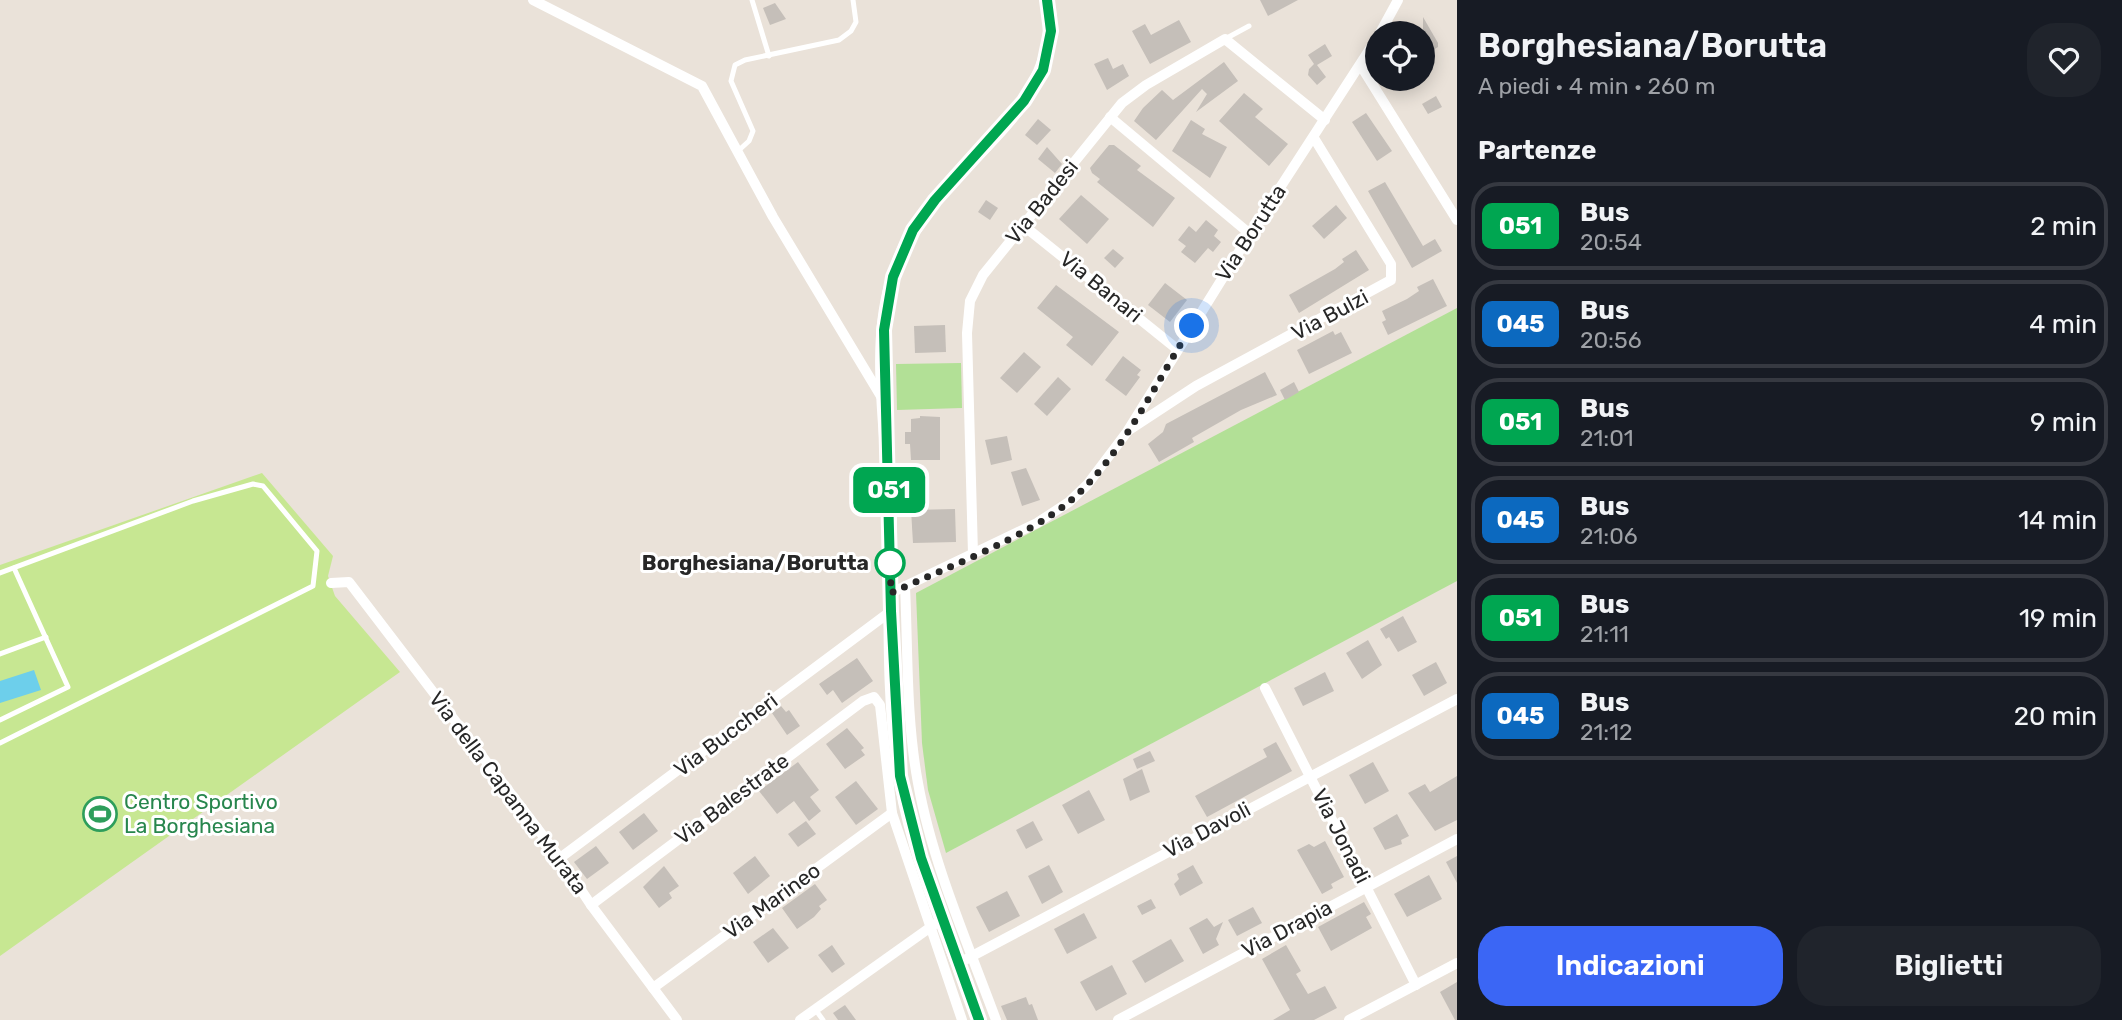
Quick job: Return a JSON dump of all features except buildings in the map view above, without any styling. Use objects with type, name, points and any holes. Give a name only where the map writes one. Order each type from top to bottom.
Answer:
[{"type":"street","points":[[533,0],[698,83],[708,94],[773,217],[886,404]]},
{"type":"street","points":[[996,1020],[943,918],[915,838],[899,768],[891,611],[885,320],[890,289],[901,254],[935,200],[1024,101],[1039,79],[1051,42],[1047,0]]},
{"type":"street","name":"Via Borutta","points":[[1386,21],[1398,0]]},
{"type":"street","points":[[1225,39],[1325,120]]},
{"type":"street","name":"Via Badesi","points":[[973,554],[968,314],[983,275],[1110,117],[1146,85],[1225,39]]},
{"type":"street","name":"Via Borutta","points":[[891,593],[1037,523],[1069,502],[1093,478],[1127,432],[1250,234],[1365,60]]},
{"type":"street","points":[[1362,66],[1457,220]]},
{"type":"street","points":[[1110,117],[1250,234]]},
{"type":"street","name":"Via Bulzi","points":[[1127,432],[1196,386],[1391,281],[1391,264],[1314,138]]},
{"type":"street","name":"Via Banari","points":[[1024,226],[1177,349]]},
{"type":"street","name":"Via della Capanna Murata","points":[[331,583],[349,582],[560,858],[591,905],[677,1020]]},
{"type":"street","points":[[905,586],[913,745],[930,833],[965,959],[978,1020]]},
{"type":"street","name":"Via Buccheri","points":[[560,858],[891,611]]},
{"type":"street","name":"Via Jonadi","points":[[1265,688],[1416,985]]},
{"type":"street","name":"Via Balestrate","points":[[591,905],[863,701],[874,697],[880,705],[892,813]]},
{"type":"street","name":"Via Davoli","points":[[965,959],[1457,699]]},
{"type":"street","points":[[892,813],[962,1020]]},
{"type":"street","name":"Via Marineo","points":[[653,988],[892,813]]},
{"type":"street","points":[[915,838],[930,833]]},
{"type":"street","name":"Via Drapia","points":[[1118,1020],[1457,839]]},
{"type":"street","points":[[800,1020],[943,918]]},
{"type":"street","points":[[1349,1020],[1457,963]]},
{"type":"lane","points":[[752,0],[769,55]]},
{"type":"lane","points":[[738,151],[750,141],[753,131],[733,85],[731,72],[741,61],[816,47],[844,37],[856,22],[853,0]]},
{"type":"lane","points":[[1225,39],[1249,26]]},
{"type":"lane","points":[[0,573],[193,501],[253,484],[263,486],[317,551],[313,586]]},
{"type":"lane","points":[[0,720],[68,687],[14,568]]},
{"type":"lane","points":[[0,743],[313,586],[331,583]]},
{"type":"lane","points":[[0,654],[46,638]]},
{"type":"lane","points":[[816,1009],[823,1020]]},
{"type":"green space","points":[[1457,308],[1457,581],[946,853],[928,790],[922,743],[916,593]]},
{"type":"green space","points":[[961,363],[962,408],[897,410],[896,364]]},
{"type":"green space","name":"Centro Sportivo La Borghesiana","points":[[262,473],[333,556],[328,576],[335,596],[400,672],[0,956],[0,565]]},
{"type":"water","points":[[34,670],[41,690],[0,703],[0,681]]},
{"type":"bus line","name":"051","points":[[979,1020],[921,858],[900,776],[891,611],[884,330],[893,277],[913,230],[935,200],[1024,101],[1043,70],[1051,42],[1051,18],[1047,0]]},
{"type":"place","name":"Borghesiana/Borutta","points":[[890,563]]},
{"type":"place","name":"Centro Sportivo La Borghesiana","points":[[100,814]]},
{"type":"route","points":[[890,563],[890,554],[891,593],[1026,528],[1069,502],[1093,478],[1127,432],[1192,326]]}]
